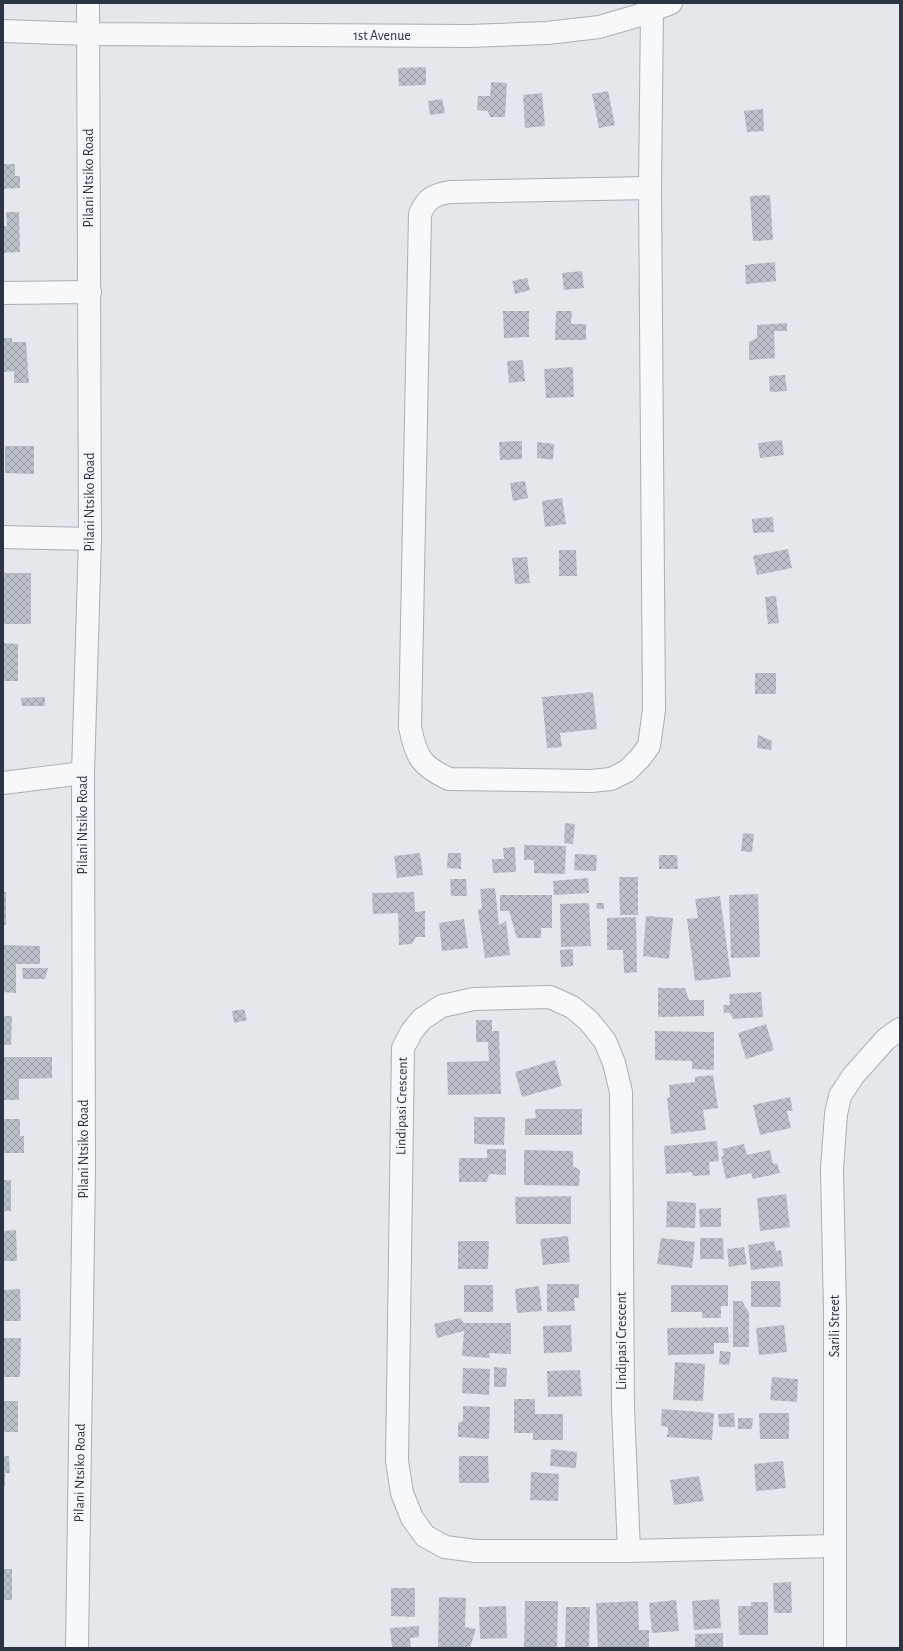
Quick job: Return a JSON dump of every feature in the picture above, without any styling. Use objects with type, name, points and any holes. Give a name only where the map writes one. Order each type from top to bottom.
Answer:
[{"type":"street","name":"Pilani Ntsiko Road","points":[[77,1648],[84,1170],[83,773],[90,539],[88,3]]},
{"type":"street","name":"1st Avenue","points":[[3,31],[88,34],[469,36],[547,33],[598,27],[637,16],[661,6]]},
{"type":"street","points":[[650,188],[450,192],[437,194],[425,204],[420,214],[410,727],[413,744],[418,757],[432,771],[449,779],[591,781],[611,779],[627,771],[649,746],[654,710],[650,188],[661,6]]},
{"type":"street","points":[[3,293],[90,292]]},
{"type":"street","points":[[3,538],[90,539]]},
{"type":"street","points":[[3,783],[83,773]]},
{"type":"street","name":"Lindipasi Crescent","points":[[628,1551],[623,1408],[621,1092],[614,1063],[605,1041],[588,1020],[572,1007],[550,997],[474,999],[442,1006],[422,1019],[412,1031],[403,1048],[397,1461],[402,1493],[412,1518],[425,1536],[445,1547],[476,1551],[628,1551],[835,1546]]},
{"type":"street","name":"Sarili Street","points":[[835,1648],[835,1311],[832,1169],[836,1114],[840,1096],[853,1076],[886,1039],[900,1029]]},
{"type":"building","points":[[426,67],[426,85],[399,86],[398,68]]},
{"type":"building","points":[[491,82],[507,83],[505,117],[490,117],[488,111],[477,110],[478,96],[490,96]]},
{"type":"building","points":[[608,91],[615,125],[599,128],[592,94]]},
{"type":"building","points":[[542,93],[545,126],[525,128],[523,95]]},
{"type":"building","points":[[442,99],[445,113],[430,115],[428,101]]},
{"type":"building","points":[[763,109],[764,131],[747,132],[744,111]]},
{"type":"building","points":[[3,164],[15,164],[15,176],[20,176],[20,188],[3,189]]},
{"type":"building","points":[[770,195],[773,240],[753,241],[750,196]]},
{"type":"building","points":[[6,212],[19,212],[20,252],[3,253],[3,226],[7,226]]},
{"type":"building","points":[[775,262],[776,281],[746,284],[745,265]]},
{"type":"building","points":[[582,271],[584,288],[564,290],[562,273]]},
{"type":"building","points":[[527,278],[530,290],[515,294],[512,281]]},
{"type":"building","points":[[503,311],[529,311],[529,337],[504,338]]},
{"type":"building","points":[[556,311],[572,311],[571,324],[586,324],[586,340],[555,340]]},
{"type":"building","points":[[787,323],[787,331],[774,331],[775,358],[749,360],[749,342],[757,338],[757,325]]},
{"type":"building","points":[[3,338],[12,338],[12,342],[26,342],[29,383],[14,383],[14,371],[3,372]]},
{"type":"building","points":[[523,360],[525,381],[509,383],[507,361]]},
{"type":"building","points":[[573,367],[574,397],[546,398],[544,369]]},
{"type":"building","points":[[785,375],[787,391],[770,392],[769,376]]},
{"type":"building","points":[[782,440],[784,455],[760,458],[758,443]]},
{"type":"building","points":[[522,441],[522,459],[500,460],[499,442]]},
{"type":"building","points":[[537,442],[554,444],[553,460],[537,458]]},
{"type":"building","points":[[5,446],[34,446],[34,474],[5,473]]},
{"type":"building","points":[[525,481],[528,498],[513,501],[510,483]]},
{"type":"building","points":[[562,498],[566,524],[545,527],[542,501]]},
{"type":"building","points":[[773,517],[774,532],[753,533],[752,519]]},
{"type":"building","points":[[788,549],[792,568],[757,575],[753,556]]},
{"type":"building","points":[[559,550],[576,550],[577,576],[559,576]]},
{"type":"building","points":[[527,557],[530,583],[515,584],[512,558]]},
{"type":"building","points":[[3,573],[31,573],[31,624],[3,624]]},
{"type":"building","points":[[776,596],[779,623],[768,624],[765,597]]},
{"type":"building","points":[[3,643],[18,644],[18,681],[3,681]]},
{"type":"building","points":[[755,673],[776,673],[776,694],[755,694]]},
{"type":"building","points":[[593,692],[597,729],[560,733],[562,747],[547,748],[542,697]]},
{"type":"building","points":[[45,697],[45,706],[22,706],[21,698]]},
{"type":"building","points":[[758,735],[772,741],[771,750],[757,748]]},
{"type":"building","points":[[565,823],[575,824],[573,844],[564,843]]},
{"type":"building","points":[[743,833],[754,834],[752,852],[741,851]]},
{"type":"building","points":[[524,845],[566,846],[565,874],[534,873],[534,860],[524,860]]},
{"type":"building","points":[[515,847],[516,872],[493,873],[492,859],[504,859],[503,848]]},
{"type":"building","points":[[420,853],[423,875],[397,878],[394,856]]},
{"type":"building","points":[[448,853],[461,853],[461,869],[447,868]]},
{"type":"building","points":[[575,854],[597,855],[596,871],[574,870]]},
{"type":"building","points":[[659,855],[677,855],[678,869],[659,869]]},
{"type":"building","points":[[619,877],[638,877],[638,915],[620,915]]},
{"type":"building","points":[[588,878],[589,893],[554,895],[553,881]]},
{"type":"building","points":[[450,879],[466,879],[467,896],[451,896]]},
{"type":"building","points":[[495,888],[499,925],[506,921],[510,955],[485,958],[478,910],[482,908],[480,889]]},
{"type":"building","points":[[3,892],[6,892],[6,925],[3,925]]},
{"type":"building","points":[[414,892],[415,912],[425,911],[425,937],[416,937],[412,944],[399,945],[398,913],[373,914],[372,893]]},
{"type":"building","points":[[758,894],[760,957],[731,958],[729,895]]},
{"type":"building","points":[[500,895],[552,895],[552,928],[541,928],[541,938],[517,938],[509,911],[500,911]]},
{"type":"building","points":[[720,896],[731,977],[695,981],[687,919],[698,918],[695,899]]},
{"type":"building","points":[[589,903],[591,946],[561,947],[560,904]]},
{"type":"building","points":[[596,903],[604,903],[604,909],[597,909]]},
{"type":"building","points":[[646,916],[673,918],[669,959],[643,956]]},
{"type":"building","points":[[636,917],[637,972],[624,973],[623,950],[607,950],[607,918]]},
{"type":"building","points":[[464,919],[468,948],[442,951],[439,923]]},
{"type":"building","points":[[3,945],[40,946],[40,964],[16,964],[16,993],[3,992]]},
{"type":"building","points":[[573,949],[573,966],[561,967],[560,950]]},
{"type":"building","points":[[22,968],[48,968],[45,979],[23,979]]},
{"type":"building","points":[[658,988],[685,988],[689,1000],[704,1000],[704,1016],[658,1017]]},
{"type":"building","points":[[761,992],[763,1017],[733,1019],[730,1013],[724,1013],[723,1005],[730,1005],[729,994]]},
{"type":"building","points":[[244,1009],[247,1020],[234,1023],[232,1011]]},
{"type":"building","points":[[3,1016],[12,1016],[11,1045],[3,1045]]},
{"type":"building","points":[[476,1020],[492,1020],[492,1031],[499,1031],[501,1094],[448,1095],[447,1062],[489,1061],[488,1042],[476,1042]]},
{"type":"building","points":[[766,1024],[774,1050],[746,1059],[738,1033]]},
{"type":"building","points":[[655,1031],[714,1032],[714,1070],[692,1069],[692,1061],[655,1060]]},
{"type":"building","points":[[3,1057],[52,1057],[52,1078],[19,1079],[19,1100],[3,1100]]},
{"type":"building","points":[[555,1060],[562,1086],[522,1097],[515,1072]]},
{"type":"building","points":[[713,1075],[718,1108],[703,1110],[706,1130],[671,1134],[667,1098],[670,1097],[669,1085],[695,1082],[695,1077]]},
{"type":"building","points":[[790,1097],[793,1111],[787,1111],[791,1128],[760,1135],[753,1105]]},
{"type":"building","points":[[535,1109],[582,1109],[582,1135],[525,1135],[525,1119],[536,1118]]},
{"type":"building","points":[[474,1117],[505,1117],[504,1145],[474,1144]]},
{"type":"building","points":[[3,1119],[20,1119],[20,1136],[24,1136],[24,1153],[3,1153]]},
{"type":"building","points":[[717,1141],[719,1161],[709,1162],[710,1175],[693,1176],[692,1172],[666,1174],[664,1146]]},
{"type":"building","points":[[744,1144],[747,1155],[770,1150],[773,1164],[777,1163],[780,1173],[753,1179],[751,1173],[726,1179],[721,1157],[724,1156],[722,1149]]},
{"type":"building","points":[[487,1149],[506,1149],[506,1175],[489,1174],[487,1182],[459,1182],[459,1158],[487,1158]]},
{"type":"building","points":[[524,1150],[573,1151],[573,1166],[580,1170],[579,1186],[524,1185]]},
{"type":"building","points":[[3,1180],[11,1180],[11,1211],[3,1211]]},
{"type":"building","points":[[786,1194],[790,1227],[760,1231],[757,1198]]},
{"type":"building","points":[[571,1196],[571,1224],[516,1224],[515,1197]]},
{"type":"building","points":[[667,1201],[696,1203],[695,1228],[666,1227]]},
{"type":"building","points":[[721,1208],[721,1227],[700,1227],[699,1209]]},
{"type":"building","points":[[16,1230],[17,1261],[3,1261],[3,1231]]},
{"type":"building","points":[[568,1236],[570,1262],[543,1265],[540,1239]]},
{"type":"building","points":[[661,1238],[695,1242],[692,1268],[657,1264]]},
{"type":"building","points":[[700,1238],[723,1238],[724,1259],[700,1259]]},
{"type":"building","points":[[458,1241],[489,1241],[488,1269],[458,1269]]},
{"type":"building","points":[[774,1241],[776,1251],[781,1250],[783,1266],[751,1270],[748,1245]]},
{"type":"building","points":[[744,1247],[747,1264],[729,1267],[727,1249]]},
{"type":"building","points":[[751,1281],[780,1281],[781,1307],[751,1307]]},
{"type":"building","points":[[547,1284],[579,1284],[579,1298],[574,1298],[575,1311],[547,1312]]},
{"type":"building","points":[[464,1285],[493,1285],[493,1312],[464,1312]]},
{"type":"building","points":[[671,1285],[728,1285],[728,1306],[721,1306],[721,1318],[702,1318],[702,1312],[671,1312]]},
{"type":"building","points":[[539,1286],[542,1311],[517,1313],[515,1289]]},
{"type":"building","points":[[20,1289],[21,1321],[3,1321],[3,1290]]},
{"type":"building","points":[[733,1301],[742,1301],[749,1313],[749,1347],[733,1347]]},
{"type":"building","points":[[460,1318],[464,1323],[511,1323],[511,1354],[489,1353],[490,1358],[462,1356],[464,1331],[437,1338],[434,1324]]},
{"type":"building","points":[[571,1325],[572,1352],[544,1353],[543,1326]]},
{"type":"building","points":[[784,1325],[787,1352],[759,1355],[756,1328]]},
{"type":"building","points":[[728,1327],[729,1343],[714,1343],[714,1354],[668,1355],[667,1328]]},
{"type":"building","points":[[3,1338],[21,1338],[20,1377],[3,1377]]},
{"type":"building","points":[[720,1351],[731,1352],[729,1365],[719,1364]]},
{"type":"building","points":[[675,1362],[705,1364],[703,1401],[673,1400]]},
{"type":"building","points":[[494,1367],[507,1368],[506,1387],[494,1387]]},
{"type":"building","points":[[463,1368],[490,1369],[489,1395],[462,1393]]},
{"type":"building","points":[[580,1370],[582,1396],[548,1397],[547,1371]]},
{"type":"building","points":[[772,1377],[798,1379],[797,1402],[770,1400]]},
{"type":"building","points":[[514,1399],[535,1399],[535,1414],[563,1414],[563,1440],[533,1440],[533,1433],[514,1433]]},
{"type":"building","points":[[3,1401],[18,1401],[18,1432],[3,1432]]},
{"type":"building","points":[[463,1406],[490,1407],[489,1439],[458,1437],[458,1423],[463,1421]]},
{"type":"building","points":[[662,1409],[714,1413],[712,1440],[667,1437],[668,1427],[661,1426]]},
{"type":"building","points":[[734,1413],[735,1427],[719,1427],[718,1414]]},
{"type":"building","points":[[759,1413],[789,1413],[789,1439],[760,1439]]},
{"type":"building","points":[[738,1418],[753,1418],[752,1429],[738,1429]]},
{"type":"building","points":[[551,1449],[577,1452],[576,1468],[550,1466]]},
{"type":"building","points":[[3,1456],[9,1456],[10,1473],[5,1473],[5,1487],[3,1487]]},
{"type":"building","points":[[459,1456],[488,1456],[489,1483],[459,1483]]},
{"type":"building","points":[[783,1461],[786,1488],[756,1491],[754,1464]]},
{"type":"building","points":[[531,1472],[559,1474],[558,1501],[530,1500]]},
{"type":"building","points":[[699,1476],[704,1501],[674,1505],[670,1480]]},
{"type":"building","points":[[3,1569],[12,1569],[12,1600],[3,1600]]},
{"type":"building","points":[[791,1582],[792,1613],[774,1613],[773,1583]]},
{"type":"building","points":[[391,1588],[415,1588],[415,1617],[391,1616]]},
{"type":"building","points":[[439,1597],[466,1598],[465,1627],[476,1629],[470,1648],[438,1648]]},
{"type":"building","points":[[719,1599],[721,1628],[694,1630],[692,1601]]},
{"type":"building","points":[[676,1600],[679,1631],[652,1633],[649,1603]]},
{"type":"building","points":[[525,1601],[558,1601],[557,1648],[524,1648]]},
{"type":"building","points":[[638,1601],[639,1630],[649,1630],[649,1648],[598,1648],[596,1603]]},
{"type":"building","points":[[751,1602],[768,1602],[768,1635],[739,1635],[738,1606],[751,1606]]},
{"type":"building","points":[[506,1606],[507,1638],[480,1639],[479,1607]]},
{"type":"building","points":[[566,1607],[590,1607],[589,1648],[565,1648]]},
{"type":"building","points":[[419,1626],[419,1637],[410,1638],[411,1648],[392,1648],[390,1628]]},
{"type":"building","points":[[723,1633],[723,1648],[695,1648],[695,1634]]}]
